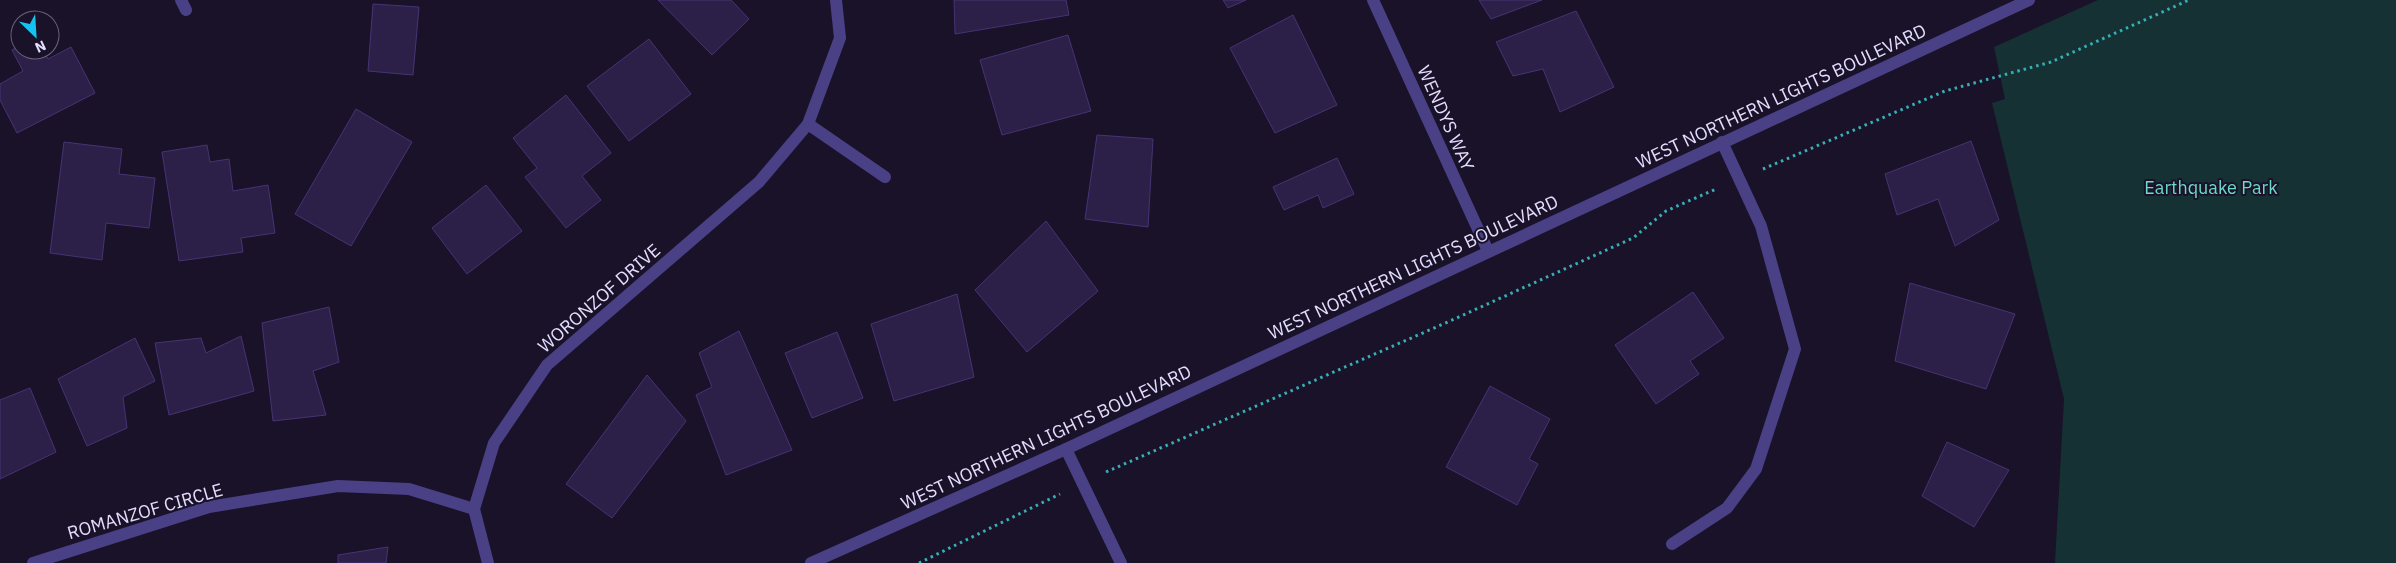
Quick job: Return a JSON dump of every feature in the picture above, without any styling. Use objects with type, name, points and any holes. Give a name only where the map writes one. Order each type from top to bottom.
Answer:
[{"type":"street","name":"WORONZOF DRIVE","points":[[474,509],[494,443],[547,365],[759,182],[808,124],[840,38],[836,0]]},
{"type":"street","name":"WENDYS WAY","points":[[1373,0],[1488,251]]},
{"type":"street","name":"WEST NORTHERN LIGHTS BOULEVARD","points":[[812,563],[1066,449],[2029,0]]},
{"type":"street","points":[[808,124],[885,177]]},
{"type":"street","points":[[1672,544],[1727,508],[1756,469],[1795,349],[1761,226],[1722,142]]},
{"type":"street","points":[[1066,449],[1121,563]]},
{"type":"street","name":"ROMANZOF CIRCLE","points":[[33,563],[209,507],[338,486],[409,489],[474,509]]},
{"type":"street","points":[[474,509],[488,563]]},
{"type":"path","points":[[918,563],[1082,482],[1450,321],[1633,238],[1666,211],[1945,91],[2051,62],[2189,0]]},
{"type":"green space","name":"Earthquake Park","points":[[2098,0],[2396,0],[2396,563],[2055,563],[2064,399],[1992,103],[2005,99],[1994,47]]},
{"type":"building","points":[[658,0],[731,0],[749,19],[712,55]]},
{"type":"building","points":[[954,0],[1066,0],[1069,15],[955,34]]},
{"type":"building","points":[[1223,0],[1246,0],[1228,8]]},
{"type":"building","points":[[1479,0],[1542,0],[1491,19]]},
{"type":"building","points":[[373,4],[419,7],[413,75],[368,71]]},
{"type":"building","points":[[1576,11],[1614,87],[1560,112],[1543,69],[1513,76],[1496,42]]},
{"type":"building","points":[[1293,15],[1337,105],[1275,133],[1230,48]]},
{"type":"building","points":[[1068,35],[1091,111],[1002,135],[980,60]]},
{"type":"building","points":[[649,39],[691,94],[629,141],[587,86]]},
{"type":"building","points":[[71,47],[95,93],[17,133],[0,100],[0,84],[23,71],[17,60],[60,60],[60,53]]},
{"type":"building","points":[[566,95],[611,153],[582,176],[601,200],[566,228],[525,177],[537,168],[513,138]]},
{"type":"building","points":[[356,109],[412,142],[351,246],[295,214]]},
{"type":"building","points":[[1097,135],[1153,139],[1148,227],[1085,219]]},
{"type":"building","points":[[1971,141],[1999,220],[1955,246],[1938,199],[1897,215],[1885,174]]},
{"type":"building","points":[[64,142],[122,149],[119,174],[155,178],[149,228],[106,223],[102,260],[50,253]]},
{"type":"building","points":[[207,145],[210,162],[229,159],[233,191],[268,185],[275,233],[241,238],[243,252],[179,261],[162,152]]},
{"type":"building","points":[[1337,158],[1354,194],[1323,208],[1318,195],[1284,210],[1273,187]]},
{"type":"building","points":[[486,185],[522,231],[467,274],[432,228]]},
{"type":"building","points":[[1046,221],[1098,291],[1027,352],[975,290]]},
{"type":"building","points":[[1910,283],[2015,314],[1986,389],[1895,361]]},
{"type":"building","points":[[1693,292],[1724,338],[1690,361],[1699,374],[1656,404],[1615,345]]},
{"type":"building","points":[[957,294],[974,377],[894,401],[871,324]]},
{"type":"building","points":[[329,307],[339,362],[313,371],[326,415],[273,421],[262,323]]},
{"type":"building","points":[[739,331],[792,450],[726,475],[696,395],[712,387],[699,353]]},
{"type":"building","points":[[837,332],[863,398],[812,418],[785,353]]},
{"type":"building","points":[[241,336],[254,391],[169,415],[155,343],[201,338],[206,353]]},
{"type":"building","points":[[135,338],[155,381],[123,397],[127,428],[87,446],[58,379]]},
{"type":"building","points":[[647,375],[686,421],[612,518],[566,484]]},
{"type":"building","points":[[1490,386],[1550,419],[1529,459],[1538,464],[1517,505],[1446,467]]},
{"type":"building","points":[[30,388],[56,452],[0,479],[0,400]]},
{"type":"building","points":[[1947,442],[2009,470],[1974,527],[1922,496]]},
{"type":"building","points":[[388,547],[386,563],[338,563],[338,555]]}]
